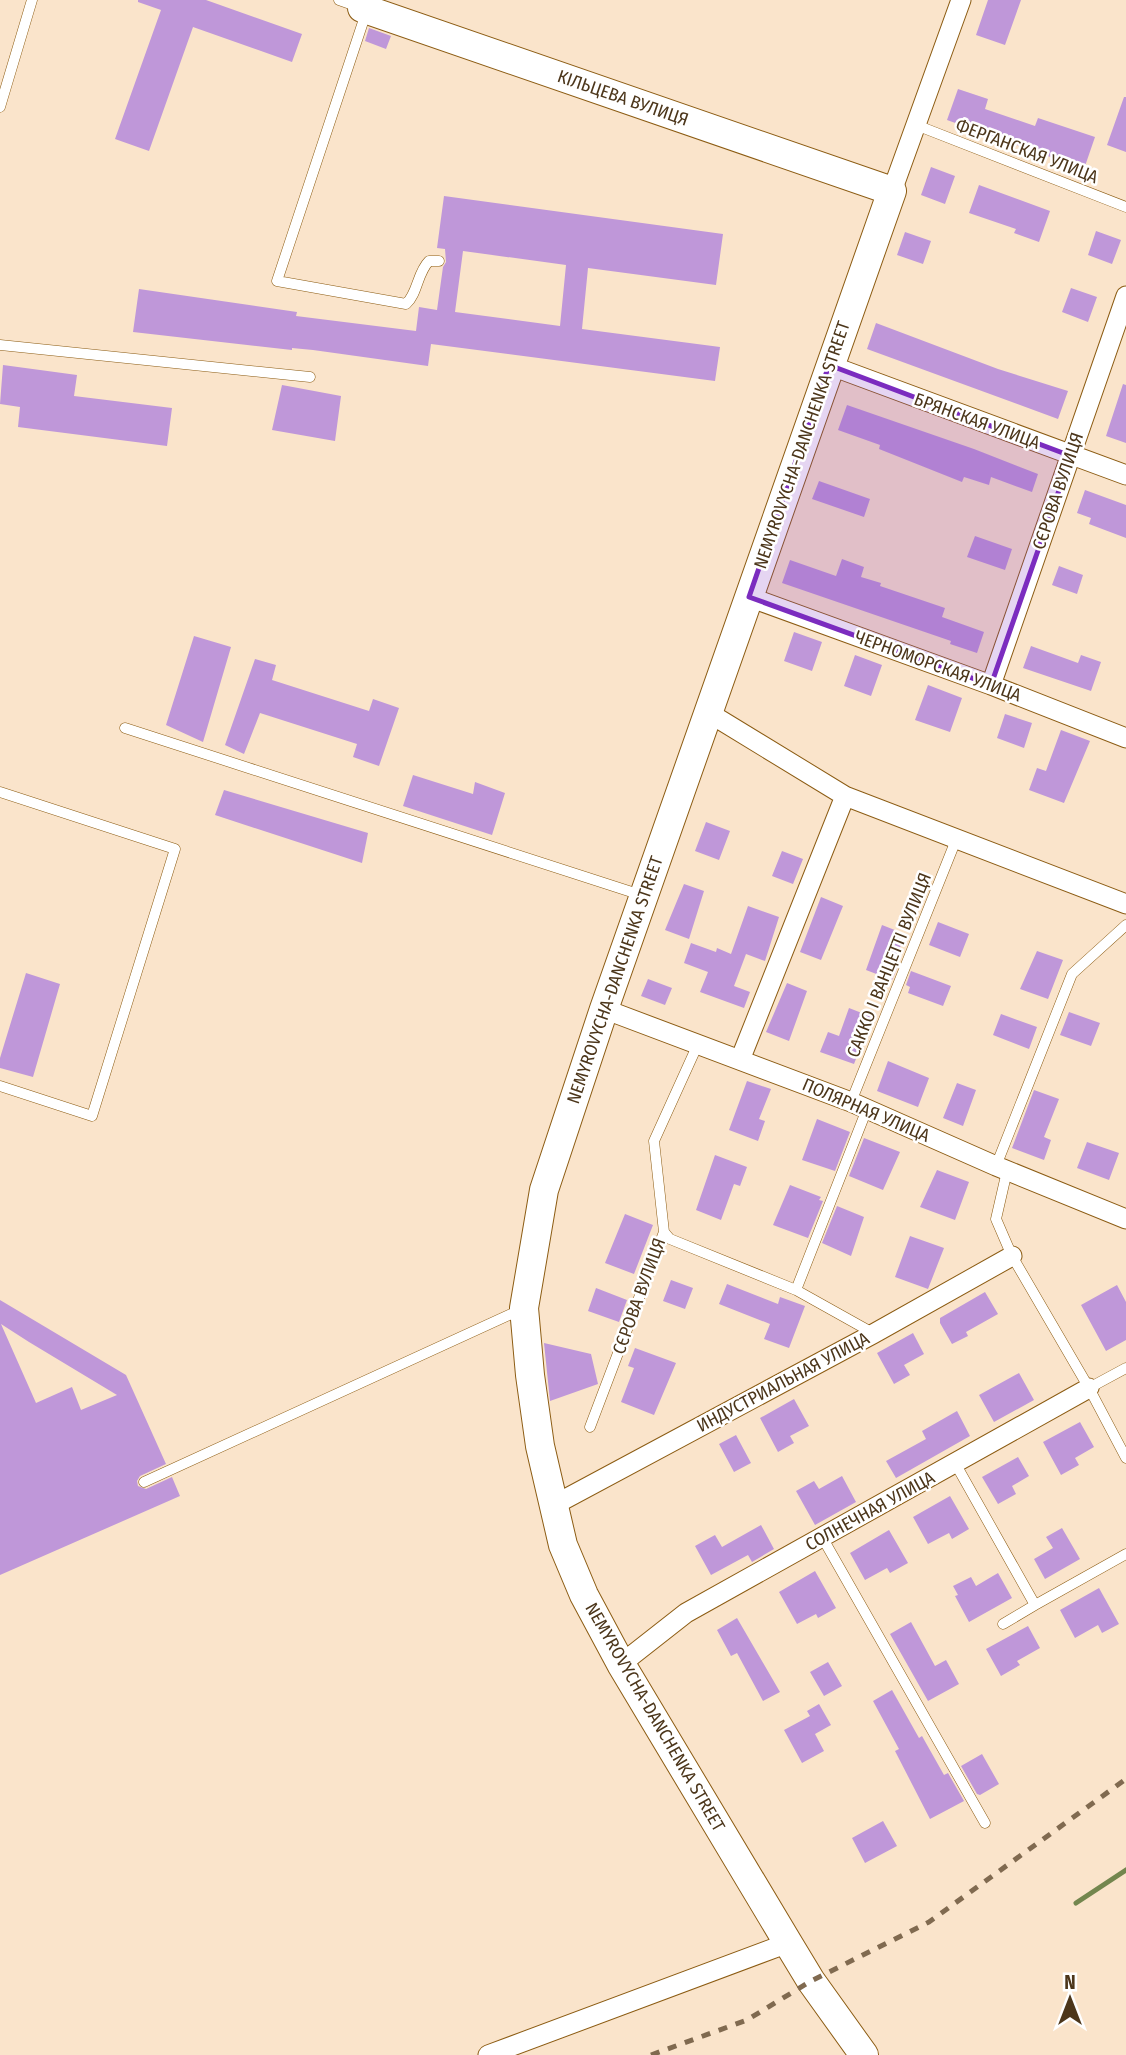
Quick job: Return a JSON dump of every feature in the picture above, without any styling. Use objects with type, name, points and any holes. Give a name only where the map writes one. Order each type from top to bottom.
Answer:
[{"type":"street","name":"NEMYROVYCHA-DANCHENKA STREET","points":[[864,2055],[811,1981],[788,1943],[621,1664],[579,1582],[563,1545],[540,1446],[524,1308],[544,1190],[604,1009],[829,365],[961,0]]},
{"type":"street","name":"КІЛЬЦЕВА ВУЛИЦЯ","points":[[359,4],[892,191]]},
{"type":"street","name":"СЄРОВА ВУЛИЦЯ","points":[[991,685],[1126,296]]},
{"type":"street","name":"БРЯНСКАЯ УЛИЦА","points":[[829,365],[1126,475]]},
{"type":"street","name":"ЧЕРНОМОРСКАЯ УЛИЦА","points":[[749,597],[991,685],[1126,738]]},
{"type":"street","points":[[709,713],[845,796],[1126,904]]},
{"type":"street","points":[[740,1060],[845,796]]},
{"type":"street","name":"ПОЛЯРНАЯ УЛИЦА","points":[[604,1009],[859,1105],[1001,1169],[1126,1219]]},
{"type":"street","name":"ИНДУСТРИАЛЬНАЯ УЛИЦА","points":[[554,1505],[873,1334],[1012,1256]]},
{"type":"street","name":"СОЛНЕЧНАЯ УЛИЦА","points":[[621,1664],[686,1613],[1089,1388]]},
{"type":"street","points":[[488,2055],[788,1943]]},
{"type":"lane","points":[[0,107],[32,0]]},
{"type":"lane","points":[[359,4],[276,281],[405,304],[412,299],[424,266],[429,261],[439,261]]},
{"type":"lane","name":"ФЕРГАНСКАЯ УЛИЦА","points":[[916,125],[1126,207]]},
{"type":"lane","points":[[0,345],[310,377]]},
{"type":"lane","points":[[125,728],[644,896]]},
{"type":"lane","points":[[0,792],[175,849],[92,1116],[0,1086]]},
{"type":"lane","name":"САККО І ВАНЦЕТТІ ВУЛИЦЯ","points":[[796,1290],[859,1105],[956,840]]},
{"type":"lane","points":[[1126,925],[1072,974],[1001,1169],[996,1219],[1012,1256],[1089,1388],[1126,1458]]},
{"type":"lane","name":"СЄРОВА ВУЛИЦЯ","points":[[590,1427],[664,1233],[654,1141],[698,1044]]},
{"type":"lane","points":[[664,1233],[670,1239],[796,1290],[873,1334]]},
{"type":"lane","points":[[144,1482],[524,1308]]},
{"type":"lane","name":"СОЛНЕЧНАЯ УЛИЦА","points":[[1089,1388],[1126,1368]]},
{"type":"lane","points":[[955,1463],[1035,1605]]},
{"type":"lane","points":[[822,1537],[985,1823]]},
{"type":"lane","points":[[1003,1623],[1126,1554]]},
{"type":"highlighted area","points":[[829,365],[1071,456],[991,685],[749,597]]},
{"type":"building","points":[[138,0],[206,0],[302,34],[292,62],[193,27],[149,151],[115,139],[161,10]]},
{"type":"building","points":[[988,0],[1021,0],[1005,45],[976,35]]},
{"type":"building","points":[[369,28],[391,36],[386,49],[365,41]]},
{"type":"building","points":[[958,89],[988,99],[985,109],[1035,126],[1038,118],[1095,137],[1084,169],[947,120]]},
{"type":"building","points":[[1126,97],[1126,152],[1107,145]]},
{"type":"building","points":[[931,167],[955,176],[945,204],[921,195]]},
{"type":"building","points":[[979,185],[1050,211],[1039,242],[1014,233],[1016,229],[969,213]]},
{"type":"building","points":[[444,196],[723,234],[716,285],[588,268],[582,329],[720,347],[715,381],[431,344],[428,366],[313,350],[133,332],[139,289],[297,312],[296,316],[416,331],[419,307],[437,310],[446,262],[445,249],[437,248]],"holes":[[[463,251],[566,265],[560,326],[455,312]]]},
{"type":"building","points":[[1096,231],[1121,240],[1112,264],[1088,255]]},
{"type":"building","points":[[905,232],[931,241],[923,264],[897,255]]},
{"type":"building","points":[[1071,288],[1097,297],[1088,322],[1062,312]]},
{"type":"building","points":[[876,323],[998,369],[1068,391],[1058,419],[867,349]]},
{"type":"building","points":[[3,365],[77,375],[74,396],[172,408],[167,446],[18,427],[20,407],[0,404]]},
{"type":"building","points":[[1123,384],[1126,385],[1126,443],[1106,436]]},
{"type":"building","points":[[282,385],[341,396],[335,441],[272,430]]},
{"type":"building","points":[[847,405],[1038,474],[1032,492],[991,477],[989,485],[964,477],[962,482],[879,449],[880,445],[838,430]]},
{"type":"building","points":[[819,481],[870,499],[864,517],[812,499]]},
{"type":"building","points":[[1085,490],[1126,505],[1126,538],[1089,524],[1091,518],[1077,513]]},
{"type":"building","points":[[975,536],[1012,549],[1005,570],[967,557]]},
{"type":"building","points":[[842,559],[864,567],[861,577],[945,608],[942,617],[984,632],[977,653],[950,644],[951,641],[782,583],[790,560],[836,576]]},
{"type":"building","points":[[1059,566],[1083,575],[1077,594],[1052,585]]},
{"type":"building","points":[[794,632],[822,642],[812,671],[784,661]]},
{"type":"building","points":[[194,636],[231,647],[203,742],[166,725]]},
{"type":"building","points":[[1031,646],[1078,663],[1081,655],[1101,662],[1091,691],[1023,668]]},
{"type":"building","points":[[855,655],[882,665],[871,696],[844,686]]},
{"type":"building","points":[[255,659],[276,665],[272,680],[369,711],[373,699],[399,708],[379,766],[353,757],[357,744],[260,713],[244,754],[225,745]]},
{"type":"building","points":[[928,685],[962,698],[950,732],[915,720]]},
{"type":"building","points":[[1005,714],[1032,723],[1024,748],[997,738]]},
{"type":"building","points":[[1061,730],[1090,741],[1064,803],[1029,790],[1037,768],[1046,771]]},
{"type":"building","points":[[413,775],[473,794],[475,782],[505,793],[492,835],[403,806]]},
{"type":"building","points":[[224,790],[368,833],[362,863],[215,815]]},
{"type":"building","points":[[706,822],[730,831],[719,860],[695,851]]},
{"type":"building","points":[[782,851],[803,859],[793,884],[772,876]]},
{"type":"building","points":[[684,884],[704,891],[689,939],[665,930]]},
{"type":"building","points":[[821,897],[843,906],[821,960],[800,952]]},
{"type":"building","points":[[748,906],[779,917],[765,961],[746,954],[734,986],[750,992],[744,1008],[700,992],[708,972],[684,963],[691,943],[731,954]]},
{"type":"building","points":[[938,922],[969,934],[960,957],[929,945]]},
{"type":"building","points":[[882,925],[905,934],[894,964],[898,966],[892,980],[866,970]]},
{"type":"building","points":[[1037,951],[1063,960],[1048,999],[1020,989]]},
{"type":"building","points":[[911,971],[951,986],[943,1006],[908,993],[910,987],[906,985]]},
{"type":"building","points":[[26,973],[60,984],[33,1077],[0,1068],[0,1058]]},
{"type":"building","points":[[648,979],[672,988],[665,1005],[641,996]]},
{"type":"building","points":[[787,983],[807,991],[789,1041],[766,1032]]},
{"type":"building","points":[[849,1008],[872,1017],[854,1064],[820,1052],[828,1032],[839,1036]]},
{"type":"building","points":[[1069,1012],[1100,1023],[1091,1046],[1060,1035]]},
{"type":"building","points":[[1001,1014],[1037,1027],[1029,1049],[993,1035]]},
{"type":"building","points":[[888,1061],[929,1078],[918,1107],[877,1091]]},
{"type":"building","points":[[747,1081],[771,1089],[759,1119],[765,1121],[758,1141],[729,1130]]},
{"type":"building","points":[[957,1083],[976,1090],[963,1126],[943,1118]]},
{"type":"building","points":[[1034,1090],[1059,1099],[1044,1137],[1051,1140],[1044,1160],[1012,1148]]},
{"type":"building","points":[[817,1119],[850,1132],[835,1171],[802,1160]]},
{"type":"building","points":[[864,1138],[900,1152],[883,1190],[849,1176]]},
{"type":"building","points":[[1087,1142],[1119,1153],[1109,1180],[1077,1168]]},
{"type":"building","points":[[715,1155],[747,1167],[740,1186],[734,1184],[721,1220],[696,1210]]},
{"type":"building","points":[[937,1170],[969,1182],[955,1220],[920,1207]]},
{"type":"building","points":[[790,1185],[821,1197],[819,1200],[823,1201],[808,1238],[773,1225]]},
{"type":"building","points":[[837,1206],[864,1217],[851,1256],[822,1243]]},
{"type":"building","points":[[625,1214],[653,1225],[634,1274],[605,1263]]},
{"type":"building","points":[[910,1236],[944,1248],[928,1289],[895,1277]]},
{"type":"building","points":[[671,1280],[693,1288],[685,1309],[663,1301]]},
{"type":"building","points":[[727,1284],[778,1304],[780,1297],[805,1306],[789,1348],[764,1339],[770,1324],[719,1304]]},
{"type":"building","points":[[1117,1285],[1126,1302],[1126,1340],[1106,1351],[1081,1305]]},
{"type":"building","points":[[596,1288],[627,1300],[619,1322],[588,1311]]},
{"type":"building","points":[[985,1292],[998,1314],[966,1332],[968,1336],[952,1344],[940,1318]]},
{"type":"building","points":[[0,1300],[126,1375],[166,1464],[140,1476],[138,1486],[146,1489],[172,1477],[180,1496],[0,1575]],"holes":[[[1,1324],[117,1395],[81,1410],[72,1387],[36,1403]]]},
{"type":"building","points":[[913,1333],[924,1354],[904,1365],[910,1375],[894,1384],[877,1353]]},
{"type":"building","points":[[544,1343],[591,1354],[598,1384],[550,1401]]},
{"type":"building","points":[[635,1348],[676,1363],[654,1415],[621,1402],[634,1368],[628,1366]]},
{"type":"building","points":[[1019,1373],[1034,1400],[994,1422],[979,1395]]},
{"type":"building","points":[[794,1399],[809,1426],[790,1436],[794,1443],[778,1452],[760,1418]]},
{"type":"building","points":[[957,1411],[970,1436],[896,1478],[886,1461],[926,1439],[922,1431]]},
{"type":"building","points":[[1080,1422],[1094,1447],[1075,1458],[1079,1465],[1061,1475],[1043,1442]]},
{"type":"building","points":[[736,1435],[751,1463],[734,1472],[719,1444]]},
{"type":"building","points":[[1018,1457],[1029,1476],[1012,1486],[1016,1494],[998,1504],[982,1477]]},
{"type":"building","points":[[842,1476],[856,1502],[815,1525],[796,1491],[814,1481],[819,1489]]},
{"type":"building","points":[[950,1496],[969,1529],[952,1539],[949,1533],[928,1544],[913,1517]]},
{"type":"building","points":[[761,1525],[774,1549],[752,1562],[748,1555],[711,1575],[695,1546],[715,1535],[722,1547]]},
{"type":"building","points":[[1062,1528],[1080,1559],[1045,1579],[1034,1559],[1053,1548],[1046,1537]]},
{"type":"building","points":[[889,1530],[908,1563],[890,1573],[887,1568],[865,1580],[850,1553]]},
{"type":"building","points":[[815,1571],[836,1608],[818,1618],[816,1614],[797,1624],[779,1592]]},
{"type":"building","points":[[998,1573],[1012,1598],[969,1622],[955,1596],[958,1595],[953,1586],[971,1577],[976,1586]]},
{"type":"building","points":[[1099,1588],[1119,1624],[1102,1633],[1098,1625],[1075,1638],[1060,1610]]},
{"type":"building","points":[[737,1618],[780,1692],[763,1701],[737,1653],[731,1656],[717,1630]]},
{"type":"building","points":[[911,1622],[935,1666],[946,1660],[959,1684],[928,1701],[890,1634]]},
{"type":"building","points":[[1028,1626],[1040,1648],[1017,1661],[1020,1665],[1001,1676],[986,1649]]},
{"type":"building","points":[[828,1662],[842,1686],[824,1696],[810,1672]]},
{"type":"building","points":[[892,1690],[919,1738],[922,1736],[944,1775],[948,1773],[964,1801],[930,1819],[895,1751],[899,1749],[873,1701]]},
{"type":"building","points":[[819,1704],[831,1725],[815,1734],[824,1751],[802,1763],[784,1730],[810,1716],[807,1711]]},
{"type":"building","points":[[982,1754],[999,1784],[980,1795],[961,1766]]},
{"type":"building","points":[[883,1821],[897,1846],[865,1863],[852,1838]]},
{"type":"waterway","points":[[1076,1903],[1126,1870]]},
{"type":"railway","points":[[651,2055],[747,2020],[811,1981],[929,1922],[1126,1779]]}]
